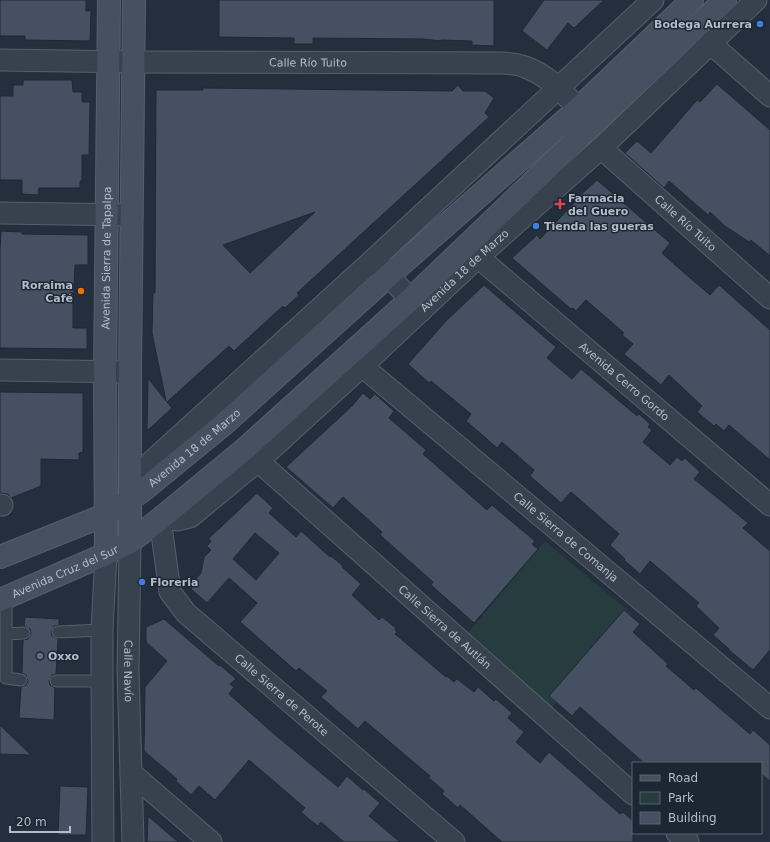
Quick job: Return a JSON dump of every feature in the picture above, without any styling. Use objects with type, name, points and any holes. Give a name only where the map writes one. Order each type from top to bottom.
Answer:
[{"type":"main road","name":"Avenida Sierra de Tapalpa","points":[[105,515],[106,215],[109,0]]},
{"type":"main road","points":[[0,557],[105,515],[135,496],[130,372],[134,0]]},
{"type":"main road","name":"Avenida 18 de Marzo","points":[[135,496],[224,424],[388,276],[578,109],[692,0]]},
{"type":"main road","name":"Avenida 18 de Marzo","points":[[130,542],[246,448],[415,306],[593,124],[725,0]]},
{"type":"main road","name":"Calle Navío","points":[[130,542],[135,496]]},
{"type":"main road","points":[[105,515],[106,554]]},
{"type":"main road","name":"Avenida Cruz del Sur","points":[[3,599],[130,542]]},
{"type":"street","name":"Avenida 18 de Marzo","points":[[135,496],[150,463],[374,260],[653,0]]},
{"type":"street","name":"Avenida 18 de Marzo","points":[[161,518],[177,520],[190,517],[258,460],[362,366],[415,306],[478,258],[601,148],[756,0]]},
{"type":"street","points":[[710,43],[770,96]]},
{"type":"street","name":"Calle Río Tuito","points":[[0,60],[108,62],[504,63],[524,66],[540,73],[593,124]]},
{"type":"street","name":"Calle Río Tuito","points":[[601,148],[770,298]]},
{"type":"street","points":[[0,213],[132,214]]},
{"type":"street","name":"Avenida Cerro Gordo","points":[[478,258],[770,505]]},
{"type":"street","points":[[374,260],[415,306]]},
{"type":"street","name":"Calle Sierra de Comanja","points":[[362,366],[770,708]]},
{"type":"street","points":[[0,370],[130,372]]},
{"type":"street","name":"Calle Sierra de Autlán","points":[[258,460],[632,793]]},
{"type":"street","name":"Calle Sierra de Perote","points":[[161,518],[170,592],[186,613],[454,842]]},
{"type":"street","name":"Calle Navío","points":[[130,542],[128,671],[133,842]]},
{"type":"street","points":[[103,842],[102,630],[106,554]]},
{"type":"street","points":[[131,774],[211,842]]},
{"type":"street","points":[[679,834],[688,842]]},
{"type":"lane","points":[[3,599],[7,634],[6,678],[21,680]]},
{"type":"lane","points":[[58,632],[102,630]]},
{"type":"lane","points":[[7,634],[24,633]]},
{"type":"lane","points":[[56,680],[102,681]]},
{"type":"green space","points":[[545,541],[632,614],[550,710],[464,638]]},
{"type":"building","points":[[0,0],[86,0],[86,11],[91,11],[90,41],[25,40],[25,36],[0,36]]},
{"type":"building","points":[[219,0],[494,0],[494,46],[472,45],[472,41],[441,41],[424,39],[313,38],[313,44],[294,44],[294,38],[219,37]]},
{"type":"building","points":[[544,0],[604,0],[574,28],[568,23],[547,50],[522,31]]},
{"type":"building","points":[[23,80],[72,80],[73,92],[82,92],[82,102],[90,102],[89,155],[82,155],[82,181],[80,181],[80,188],[39,188],[38,195],[22,194],[22,180],[0,180],[0,96],[13,96],[13,85],[23,85]]},
{"type":"building","points":[[717,84],[770,130],[770,256],[751,240],[749,242],[725,226],[710,212],[708,215],[669,181],[664,188],[625,153],[637,141],[651,153],[697,100],[700,102]]},
{"type":"building","points":[[458,85],[463,91],[485,91],[494,98],[485,113],[489,117],[297,293],[299,295],[285,308],[283,306],[234,351],[229,346],[167,402],[172,408],[147,431],[148,378],[166,401],[152,333],[153,293],[155,293],[156,90],[203,90],[203,88],[452,91]],"holes":[[[315,212],[250,273],[223,245]]]},
{"type":"building","points":[[597,180],[670,243],[662,253],[674,264],[710,295],[719,285],[770,330],[770,460],[729,425],[724,431],[716,424],[714,426],[697,412],[702,406],[669,375],[661,385],[624,354],[633,344],[622,335],[624,333],[586,300],[576,311],[573,308],[571,309],[512,258],[537,235],[540,239],[577,200],[576,199]]},
{"type":"building","points":[[1,231],[22,232],[22,234],[88,235],[88,265],[75,265],[73,306],[73,328],[87,328],[87,349],[0,348]]},
{"type":"building","points":[[484,285],[556,347],[547,358],[572,379],[581,369],[637,416],[639,414],[650,424],[648,427],[652,430],[643,442],[670,465],[677,457],[682,461],[685,458],[700,472],[694,479],[748,523],[743,528],[770,551],[770,650],[753,670],[713,635],[719,628],[696,606],[699,603],[650,561],[640,574],[610,545],[619,534],[571,492],[561,503],[530,476],[534,470],[502,442],[497,448],[466,421],[471,414],[431,381],[429,383],[408,364],[446,321]]},
{"type":"building","points":[[0,392],[83,393],[83,452],[79,453],[79,460],[41,459],[41,486],[11,498],[8,494],[0,493]]},
{"type":"building","points":[[363,393],[370,399],[375,394],[394,411],[389,418],[426,450],[423,454],[487,510],[492,505],[535,541],[532,544],[538,549],[474,623],[431,585],[433,582],[380,535],[382,532],[343,497],[333,508],[286,467],[352,406]]},
{"type":"building","points":[[257,493],[273,508],[269,513],[296,537],[301,531],[330,557],[331,556],[343,566],[342,567],[361,584],[352,595],[379,620],[382,617],[396,628],[395,630],[397,632],[395,634],[446,677],[447,676],[454,682],[457,679],[474,692],[478,687],[494,701],[496,699],[512,713],[508,718],[524,732],[516,742],[540,763],[549,752],[620,814],[623,812],[632,820],[633,842],[502,842],[460,805],[458,808],[442,794],[444,791],[428,777],[430,776],[365,721],[358,729],[321,697],[327,691],[299,668],[296,671],[240,622],[257,603],[229,578],[207,603],[191,589],[197,582],[195,580],[201,573],[204,557],[211,550],[207,546],[211,541],[208,539]],"holes":[[[255,533],[279,553],[256,580],[233,559]]]},
{"type":"building","points":[[624,610],[640,624],[633,632],[668,664],[666,666],[694,690],[696,688],[750,734],[753,730],[770,745],[770,781],[762,775],[762,762],[643,762],[580,707],[572,716],[549,696]]},
{"type":"building","name":"Oxxo","points":[[25,617],[59,619],[59,625],[54,626],[51,632],[52,636],[58,639],[56,674],[52,675],[49,681],[50,685],[55,688],[54,720],[19,718],[21,687],[26,685],[28,681],[26,675],[22,673],[23,640],[28,639],[31,633],[30,629],[24,626]]},
{"type":"building","points":[[164,619],[236,679],[230,684],[234,687],[229,694],[273,733],[338,787],[347,776],[380,803],[369,816],[400,842],[344,842],[321,822],[318,826],[310,820],[301,812],[305,808],[249,760],[215,800],[199,786],[191,795],[176,781],[177,779],[144,751],[145,687],[167,661],[146,642],[146,627]]},
{"type":"building","points":[[0,725],[31,755],[0,754]]},
{"type":"building","points":[[60,786],[88,787],[86,835],[58,835]]},
{"type":"building","points":[[148,816],[178,842],[147,842]]},
{"type":"place","name":"Bodega Aurrera","points":[[760,24]]},
{"type":"place","name":"Farmacia del Guero","points":[[560,204]]},
{"type":"place","name":"Tienda las gueras","points":[[536,226]]},
{"type":"place","name":"Roraima Café","points":[[81,291]]},
{"type":"place","name":"Floreria","points":[[142,582]]},
{"type":"place","name":"Oxxo","points":[[40,656]]}]
